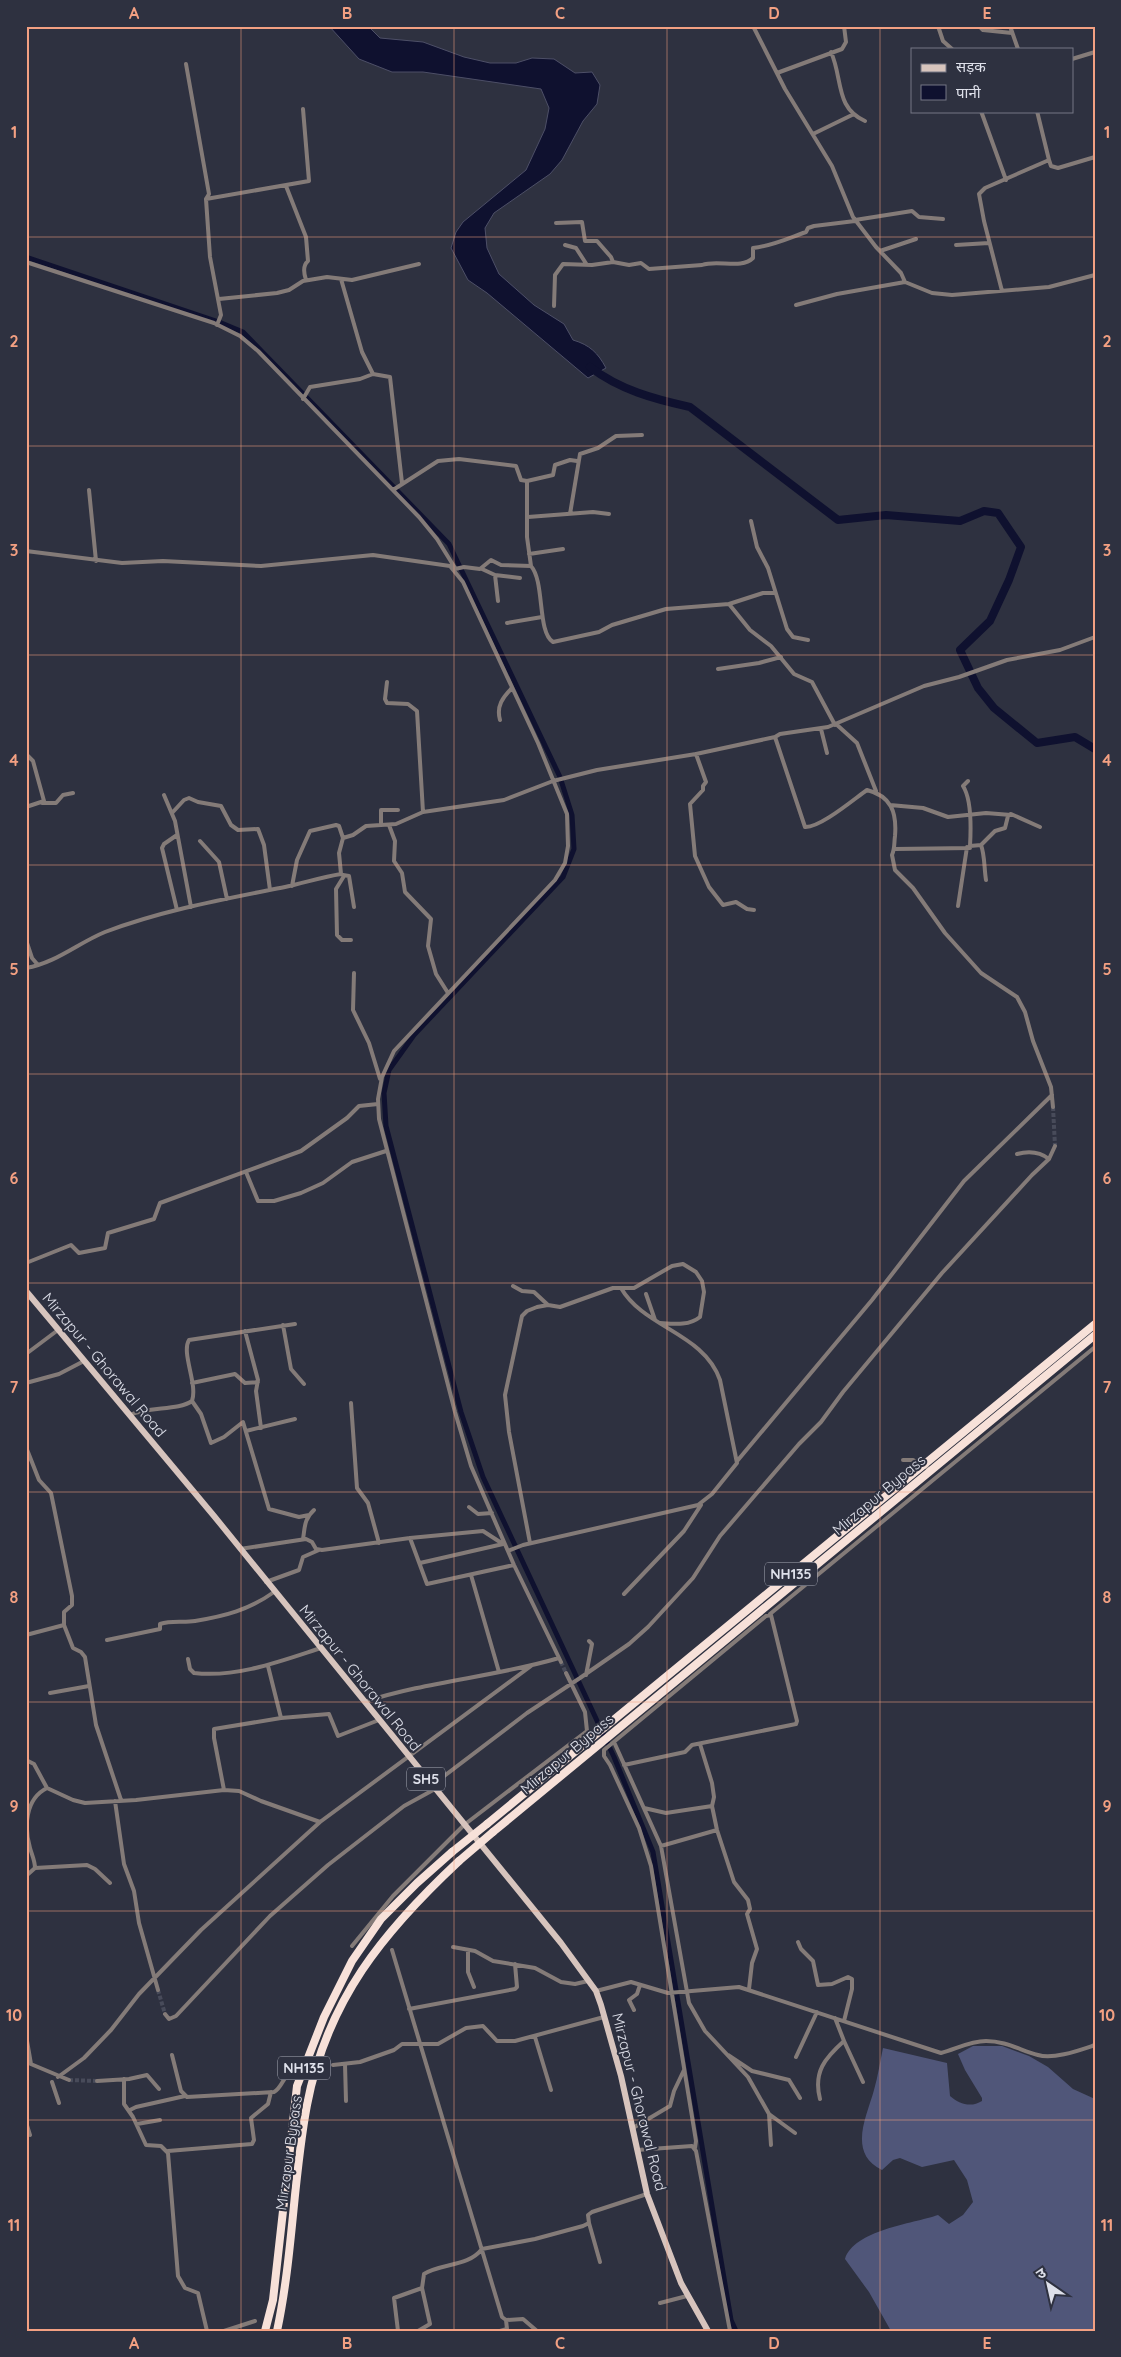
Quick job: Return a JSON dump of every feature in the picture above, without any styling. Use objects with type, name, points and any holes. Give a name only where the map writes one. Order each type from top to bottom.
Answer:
[{"type":"highway","name":"Mirzapur Bypass","points":[[265,2331],[273,2300],[288,2150],[297,2086],[324,2018],[352,1961],[381,1919],[417,1882],[452,1852],[1095,1324]]},
{"type":"highway","name":"Mirzapur Bypass","points":[[277,2331],[284,2297],[307,2105],[326,2040],[338,2008],[364,1966],[395,1925],[459,1861],[1095,1335]]},
{"type":"main road","name":"Mirzapur - Ghorawal Road","points":[[26,1291],[321,1648],[596,1991],[605,2017],[633,2128],[647,2194],[687,2296],[708,2331]]},
{"type":"street","points":[[753,26],[815,133],[834,169],[856,220],[901,273],[905,282]]},
{"type":"street","points":[[779,72],[842,49],[845,45],[844,26]]},
{"type":"street","points":[[938,26],[943,42],[951,48]]},
{"type":"street","points":[[979,26],[986,31],[1012,32]]},
{"type":"street","points":[[1010,26],[1018,48]]},
{"type":"street","points":[[831,52],[837,66],[845,105],[852,115],[865,121]]},
{"type":"street","points":[[1074,58],[1095,52]]},
{"type":"street","points":[[186,64],[209,194],[206,199],[210,257],[221,315],[217,324]]},
{"type":"street","points":[[206,199],[286,186],[310,180],[303,109]]},
{"type":"street","points":[[981,112],[1006,180]]},
{"type":"street","points":[[1037,112],[1051,166],[1058,168],[1095,157]]},
{"type":"street","points":[[815,133],[852,115]]},
{"type":"street","points":[[1001,289],[980,194],[985,188],[1049,160]]},
{"type":"street","points":[[286,186],[306,237],[308,261],[304,266],[306,280]]},
{"type":"street","points":[[554,306],[555,275],[564,264],[588,265],[613,262],[629,265],[641,263],[649,269],[702,265],[710,262],[729,265],[749,262],[754,258],[753,248],[785,241],[790,236],[806,232],[808,228],[814,226],[912,210],[919,218],[943,219]]},
{"type":"street","points":[[556,223],[582,222],[585,241],[597,241],[613,262]]},
{"type":"street","points":[[882,250],[916,238]]},
{"type":"street","points":[[956,244],[990,243]]},
{"type":"street","points":[[565,245],[576,248],[588,265]]},
{"type":"street","points":[[26,262],[217,324],[236,334],[251,345],[394,489],[431,531],[456,570],[555,780],[569,822],[568,846],[560,872],[555,880],[394,1051],[381,1081],[378,1104],[386,1151],[471,1466],[504,1544],[560,1660],[391,1693],[364,1702]]},
{"type":"street","points":[[219,299],[289,290],[306,280],[327,277],[341,279],[367,277],[419,264]]},
{"type":"street","points":[[796,305],[838,294],[905,282],[936,294],[952,296],[1001,289],[1057,286],[1095,275]]},
{"type":"street","points":[[341,279],[353,324],[369,370],[373,374]]},
{"type":"street","points":[[304,398],[310,387],[360,380],[373,374],[390,377],[401,483]]},
{"type":"street","points":[[570,514],[576,483],[577,461],[581,453],[598,448],[616,436],[642,435]]},
{"type":"street","points":[[394,489],[436,461],[459,459],[514,464],[522,480],[527,481],[553,475],[555,465],[562,462],[577,461]]},
{"type":"street","points":[[527,481],[531,566],[538,580],[542,617],[549,639],[553,642],[599,632],[612,625],[666,609],[729,604],[763,593],[775,593]]},
{"type":"street","points":[[88,490],[96,560]]},
{"type":"street","points":[[528,517],[593,512],[609,514]]},
{"type":"street","points":[[751,521],[757,547],[768,568],[788,632],[796,638],[808,640]]},
{"type":"street","points":[[530,554],[563,549]]},
{"type":"street","points":[[26,551],[122,563],[181,561],[261,566],[373,554],[446,565],[456,570]]},
{"type":"street","points":[[482,569],[491,560],[501,565],[531,566]]},
{"type":"street","points":[[456,570],[462,567],[482,569],[495,575],[520,578]]},
{"type":"street","points":[[495,575],[498,601]]},
{"type":"street","points":[[729,604],[746,626],[768,643],[798,677],[812,682],[836,724],[857,743],[876,791],[890,805],[896,818],[895,849],[892,855],[895,870],[913,888],[945,933],[988,978],[1014,993],[1021,1003],[1052,1095],[1052,1107]]},
{"type":"street","points":[[507,623],[542,617]]},
{"type":"street","points":[[343,838],[353,835],[366,826],[401,823],[423,812],[504,800],[555,780],[648,760],[696,754],[775,737],[787,732],[821,729],[924,686],[959,677],[1017,657],[1060,650],[1095,637]]},
{"type":"street","points":[[718,669],[759,663],[781,657]]},
{"type":"street","points":[[387,682],[385,699],[387,703],[408,704],[417,711],[423,812]]},
{"type":"street","points":[[500,720],[498,712],[501,700],[512,688]]},
{"type":"street","points":[[821,729],[827,753]]},
{"type":"street","points":[[775,737],[805,827],[810,827],[832,814],[867,790],[876,791]]},
{"type":"street","points":[[26,754],[32,758],[44,799],[40,803]]},
{"type":"street","points":[[696,754],[706,782],[703,790],[690,804],[697,862],[709,887],[723,905],[736,902],[745,909],[754,910]]},
{"type":"street","points":[[958,906],[971,820],[968,815],[968,796],[963,786],[968,781]]},
{"type":"street","points":[[26,807],[40,803],[54,803],[63,796],[73,793]]},
{"type":"street","points":[[164,795],[172,813],[191,906]]},
{"type":"street","points":[[172,813],[184,800],[189,798],[198,802],[221,806],[231,825],[238,830],[258,829],[264,845],[270,890]]},
{"type":"street","points":[[890,805],[928,808],[948,817],[986,813],[1011,815],[1040,827]]},
{"type":"street","points":[[381,826],[381,810],[398,810]]},
{"type":"street","points":[[895,849],[981,844],[995,831],[1005,828],[1008,816],[1011,815]]},
{"type":"street","points":[[389,825],[395,840],[394,861],[402,873],[405,892],[431,919],[428,946],[436,974],[448,993]]},
{"type":"street","points":[[292,886],[297,860],[310,831],[338,826],[343,838],[339,853],[342,875],[336,889],[337,935],[342,940],[351,940]]},
{"type":"street","points":[[177,835],[164,844],[162,848],[177,910]]},
{"type":"street","points":[[200,841],[219,862],[227,899]]},
{"type":"street","points":[[981,844],[984,853],[983,867],[986,880]]},
{"type":"street","points":[[26,968],[38,965],[106,932],[177,910],[292,886],[327,875],[349,876],[354,907]]},
{"type":"street","points":[[26,940],[32,958],[38,965]]},
{"type":"street","points":[[354,974],[353,1010],[369,1043],[381,1081]]},
{"type":"street","points":[[624,1594],[684,1531],[702,1503],[730,1473],[738,1460],[872,1300],[964,1181],[1052,1095]]},
{"type":"street","points":[[26,1263],[71,1246],[79,1253],[105,1248],[108,1233],[154,1219],[160,1203],[246,1172],[307,1147],[360,1106],[378,1104]]},
{"type":"street","points":[[165,2014],[168,2019],[176,2016],[270,1916],[328,1865],[404,1806],[433,1788],[492,1738],[586,1675],[636,1638],[684,1589],[715,1542],[799,1444],[824,1418],[843,1392],[942,1273],[1049,1159],[1054,1146]]},
{"type":"street","points":[[246,1172],[256,1198],[262,1202],[274,1201],[324,1183],[352,1162],[386,1151]]},
{"type":"street","points":[[1017,1154],[1025,1152],[1044,1154],[1049,1159]]},
{"type":"street","points":[[530,1543],[509,1432],[506,1389],[512,1370],[522,1316],[532,1308],[548,1305],[560,1308],[608,1289],[638,1287],[676,1264],[685,1265],[696,1272],[704,1286],[700,1317],[682,1324],[660,1323]]},
{"type":"street","points":[[513,1286],[522,1291],[534,1292],[548,1305]]},
{"type":"street","points":[[621,1288],[633,1306],[685,1338],[716,1370],[738,1460]]},
{"type":"street","points":[[646,1294],[655,1320]]},
{"type":"street","points":[[295,1324],[188,1341],[192,1401],[201,1414],[212,1443],[224,1437],[242,1422],[269,1509],[299,1517],[309,1515]]},
{"type":"street","points":[[283,1325],[291,1369],[304,1384]]},
{"type":"street","points":[[26,1354],[58,1330]]},
{"type":"street","points":[[245,1331],[258,1382],[256,1391],[261,1428]]},
{"type":"street","points":[[730,2331],[695,2148],[696,2141],[651,1866],[640,1828],[604,1756],[604,1750],[1095,1347]]},
{"type":"street","points":[[26,1383],[59,1374],[84,1361]]},
{"type":"street","points":[[192,1383],[236,1374],[245,1383],[258,1382]]},
{"type":"street","points":[[130,1415],[144,1409],[182,1406],[192,1401]]},
{"type":"street","points":[[351,1403],[356,1488],[368,1503],[379,1542]]},
{"type":"street","points":[[246,1432],[295,1419]]},
{"type":"street","points":[[26,1447],[39,1480],[51,1493],[73,1603],[64,1610],[64,1625],[73,1648],[84,1655],[96,1725],[121,1800]]},
{"type":"street","points":[[903,1460],[913,1460],[931,1470]]},
{"type":"street","points":[[508,1552],[523,1544],[702,1503]]},
{"type":"street","points":[[469,1507],[478,1514],[492,1513]]},
{"type":"street","points":[[303,1539],[303,1528],[309,1515],[314,1510]]},
{"type":"street","points":[[266,1582],[299,1570],[303,1557],[319,1550],[483,1531],[504,1544]]},
{"type":"street","points":[[410,1538],[427,1584],[514,1565]]},
{"type":"street","points":[[240,1549],[303,1539],[309,1540],[319,1550]]},
{"type":"street","points":[[420,1563],[504,1544]]},
{"type":"street","points":[[471,1575],[499,1672]]},
{"type":"street","points":[[107,1640],[160,1629],[160,1624],[168,1621],[193,1621],[255,1606],[274,1592]]},
{"type":"street","points":[[624,1765],[685,1752],[692,1745],[797,1723],[770,1614]]},
{"type":"street","points":[[26,1635],[64,1625]]},
{"type":"street","points":[[586,1675],[592,1644],[589,1641]]},
{"type":"street","points":[[188,1659],[192,1672],[202,1674],[268,1666],[321,1648]]},
{"type":"street","points":[[268,1666],[281,1718]]},
{"type":"street","points":[[58,2077],[84,2058],[139,1994],[201,1930],[320,1822],[531,1666]]},
{"type":"street","points":[[352,1946],[392,1896],[464,1825],[587,1731],[585,1712],[566,1673]]},
{"type":"street","points":[[50,1693],[89,1686]]},
{"type":"street","points":[[224,1790],[214,1729],[281,1718],[329,1714],[338,1736],[379,1720]]},
{"type":"street","points":[[612,1743],[661,1846],[684,1991],[689,2003],[705,2031],[748,2078],[769,2114],[795,2133]]},
{"type":"street","points":[[700,1744],[714,1791],[712,1806],[717,1830],[734,1882],[750,1904],[747,1914],[757,1949],[752,1963],[749,1989]]},
{"type":"street","points":[[26,1760],[34,1764],[47,1788],[79,1803],[224,1790],[246,1793],[261,1801],[320,1822]]},
{"type":"street","points":[[35,1868],[27,1823],[33,1800],[47,1788]]},
{"type":"street","points":[[115,1801],[124,1864],[134,1890],[139,1923],[158,1990]]},
{"type":"street","points":[[644,1808],[666,1813],[712,1806]]},
{"type":"street","points":[[661,1846],[717,1830]]},
{"type":"street","points":[[26,1876],[35,1868],[87,1865],[95,1868],[110,1883]]},
{"type":"street","points":[[798,1942],[801,1949],[813,1961],[818,1985],[832,1984],[846,1978],[852,1979],[852,1989],[844,2021]]},
{"type":"street","points":[[453,1948],[468,1952],[475,1951],[494,1962],[535,1968],[561,1982],[575,1984],[589,1981]]},
{"type":"street","points":[[392,1950],[502,2317],[506,2320],[507,2329],[500,2331]]},
{"type":"street","points":[[468,1952],[468,1972],[474,1987]]},
{"type":"street","points":[[410,2009],[515,1989],[517,1987],[515,1964]]},
{"type":"street","points":[[596,1991],[631,1982],[672,1992],[730,1986],[749,1989],[941,2053],[966,2044],[985,2041],[1005,2042],[1040,2056],[1074,2053],[1095,2045]]},
{"type":"street","points":[[634,2010],[629,2000],[637,1994],[640,1985]]},
{"type":"street","points":[[796,2057],[817,2012]]},
{"type":"street","points":[[332,2065],[345,2064],[378,2056],[402,2044],[418,2046],[420,2043],[428,2045],[438,2044],[466,2028],[480,2025],[500,2042],[535,2037],[605,2017]]},
{"type":"street","points":[[835,2018],[863,2082]]},
{"type":"street","points":[[26,2035],[29,2063],[58,2077],[69,2080]]},
{"type":"street","points":[[535,2037],[551,2090]]},
{"type":"street","points":[[820,2100],[817,2087],[824,2062],[844,2041]]},
{"type":"street","points":[[172,2055],[184,2096]]},
{"type":"street","points":[[726,2055],[735,2058],[752,2071],[789,2080],[800,2098]]},
{"type":"street","points":[[345,2064],[346,2101]]},
{"type":"street","points":[[130,2110],[184,2096],[271,2092],[279,2089],[284,2076],[296,2067]]},
{"type":"street","points":[[633,2128],[670,2106],[674,2091],[684,2070]]},
{"type":"street","points":[[97,2081],[147,2075],[159,2089]]},
{"type":"street","points":[[124,2079],[124,2104],[130,2110],[146,2145],[161,2146],[168,2151],[252,2144],[254,2140],[251,2118],[268,2104],[271,2092]]},
{"type":"street","points":[[52,2082],[59,2103]]},
{"type":"street","points":[[769,2114],[771,2145]]},
{"type":"street","points":[[137,2124],[160,2120]]},
{"type":"street","points":[[26,2122],[29,2125],[30,2135]]},
{"type":"street","points":[[638,2150],[695,2148]]},
{"type":"street","points":[[168,2151],[178,2276],[186,2288],[198,2293],[207,2331]]},
{"type":"street","points":[[600,2262],[588,2215],[647,2194]]},
{"type":"street","points":[[418,2331],[424,2330],[430,2322],[421,2281],[424,2274],[433,2269],[464,2261],[478,2254],[482,2249],[535,2239],[589,2223]]},
{"type":"street","points":[[398,2331],[394,2298],[422,2288]]},
{"type":"street","points":[[660,2303],[687,2296]]},
{"type":"street","points":[[506,2320],[523,2319],[537,2331]]},
{"type":"street","points":[[224,2331],[256,2321]]},
{"type":"shaded area","points":[[973,2046],[1002,2046],[1029,2056],[1048,2067],[1073,2089],[1095,2099],[1095,2331],[891,2331],[869,2292],[845,2259],[851,2249],[860,2241],[872,2235],[938,2215],[949,2224],[963,2215],[973,2202],[967,2180],[954,2160],[922,2167],[900,2158],[893,2160],[882,2170],[871,2163],[865,2154],[862,2144],[862,2133],[883,2048],[947,2063],[950,2096],[961,2103],[969,2105],[982,2101],[982,2098],[965,2070],[958,2054]]},
{"type":"water","points":[[329,26],[368,26],[380,38],[423,42],[464,57],[490,63],[516,63],[532,58],[554,59],[575,73],[592,72],[600,85],[597,104],[583,121],[562,160],[550,174],[494,213],[485,228],[487,248],[499,274],[534,305],[564,324],[573,340],[593,350],[606,368],[588,378],[487,293],[468,280],[451,248],[456,232],[463,222],[526,170],[545,129],[549,108],[541,89],[423,72],[392,72],[359,59]]},
{"type":"waterway","points":[[26,257],[219,322],[243,332],[449,544],[560,777],[572,815],[574,849],[563,877],[414,1035],[389,1070],[384,1093],[386,1126],[461,1412],[483,1477],[614,1757],[653,1852],[731,2320],[736,2331]]},
{"type":"waterway","points":[[590,367],[625,388],[663,401],[690,407],[838,520],[886,515],[960,521],[984,511],[998,513],[1021,547],[1009,580],[990,621],[960,650],[978,688],[994,708],[1037,743],[1075,737],[1095,749]]},
{"type":"tunnel","points":[[1053,1107],[1055,1146]]},
{"type":"tunnel","points":[[561,1662],[566,1673]]},
{"type":"tunnel","points":[[158,1990],[165,2014]]},
{"type":"tunnel","points":[[69,2080],[97,2081]]}]
